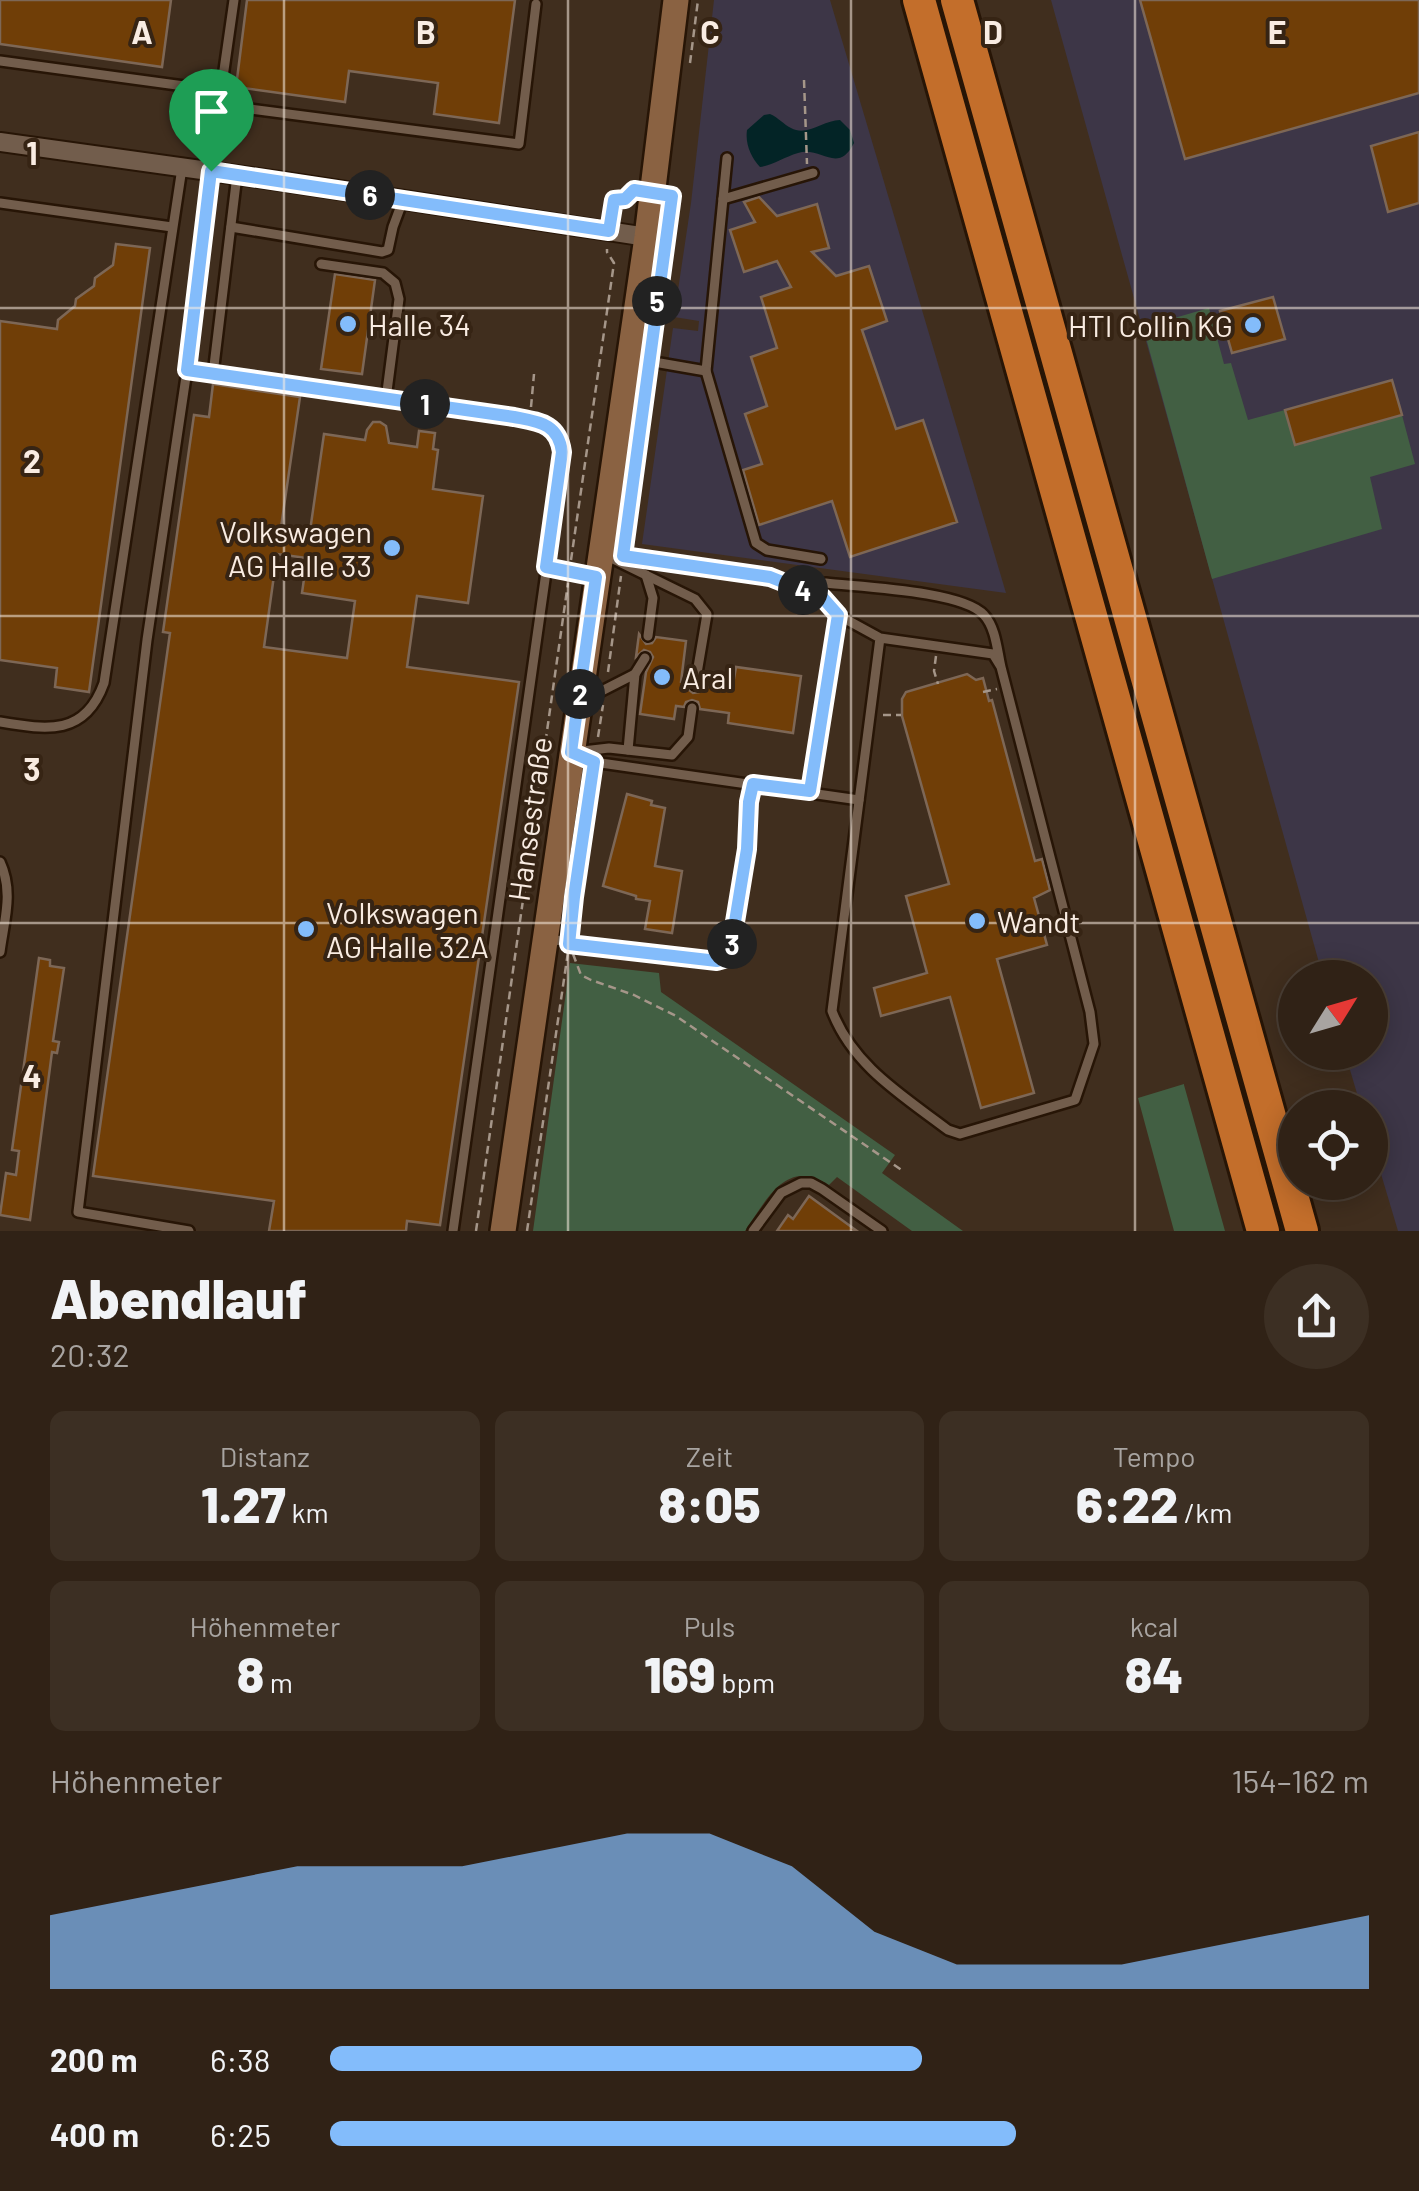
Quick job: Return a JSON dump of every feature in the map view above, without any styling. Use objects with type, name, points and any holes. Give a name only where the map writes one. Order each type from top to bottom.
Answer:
[{"type":"highway","points":[[958,0],[1302,1231]]},
{"type":"highway","points":[[918,4],[1262,1231]]},
{"type":"main road","name":"Hansestraße","points":[[503,1231],[587,754],[578,702],[610,562],[628,358],[676,0]]},
{"type":"street","points":[[0,142],[647,237]]},
{"type":"lane","points":[[189,1231],[78,1212],[147,640],[187,370],[234,0]]},
{"type":"lane","points":[[220,105],[520,144],[536,4]]},
{"type":"lane","points":[[0,61],[221,91]]},
{"type":"lane","points":[[728,158],[706,370],[756,543],[766,550],[821,559]]},
{"type":"lane","points":[[0,722],[51,728],[79,721],[96,704],[104,683],[182,167]]},
{"type":"lane","points":[[723,198],[813,173]]},
{"type":"lane","points":[[212,374],[237,175]]},
{"type":"lane","points":[[231,228],[382,252],[391,244],[403,200]]},
{"type":"lane","points":[[0,203],[172,227]]},
{"type":"lane","points":[[321,264],[383,273],[395,283],[399,299],[386,399]]},
{"type":"lane","points":[[628,358],[706,370]]},
{"type":"lane","points":[[187,370],[514,417],[550,427],[557,434],[562,452],[453,1231]]},
{"type":"lane","points":[[610,562],[695,599],[707,614],[695,685]]},
{"type":"lane","points":[[546,567],[570,572],[610,562],[751,573],[823,598]]},
{"type":"lane","points":[[646,575],[653,598],[648,636]]},
{"type":"lane","points":[[880,638],[832,1011],[839,1030],[874,1074],[948,1130],[960,1134],[1075,1100],[1094,1044],[1090,1012],[992,627],[984,614],[969,603],[943,597],[820,586],[818,591],[838,615],[880,638],[992,654],[1001,667]]},
{"type":"lane","points":[[810,791],[838,615]]},
{"type":"lane","points":[[628,750],[635,674],[645,658]]},
{"type":"lane","points":[[578,702],[635,674]]},
{"type":"lane","points":[[587,754],[628,750],[672,755],[688,737],[692,708]]},
{"type":"lane","points":[[587,754],[859,800]]},
{"type":"lane","points":[[557,941],[724,959],[730,952],[747,849]]},
{"type":"lane","points":[[0,862],[9,895],[0,952]]},
{"type":"lane","points":[[753,1231],[781,1193],[790,1186],[811,1183],[882,1231]]},
{"type":"path","points":[[804,80],[806,156]]},
{"type":"path","points":[[476,1231],[614,263],[607,252],[614,200],[625,199],[634,190],[652,192]]},
{"type":"path","points":[[530,420],[534,374]]},
{"type":"path","points":[[527,1231],[557,941],[574,897],[587,754],[612,652],[610,562],[628,517]]},
{"type":"path","points":[[934,671],[938,684]]},
{"type":"path","points":[[890,716],[902,715]]},
{"type":"path","points":[[747,849],[753,784]]},
{"type":"path","points":[[557,941],[581,974],[676,1016],[904,1171]]},
{"type":"shaded area","points":[[714,0],[830,0],[1006,593],[642,544],[673,328],[698,331],[699,321],[674,317]]},
{"type":"shaded area","points":[[1051,0],[1419,0],[1419,1231],[1398,1231],[1388,1197],[1388,1090],[1356,1090],[1350,1070],[1388,1070],[1388,960],[1318,960]]},
{"type":"green space","points":[[1209,308],[1224,364],[1231,363],[1248,420],[1285,410],[1296,445],[1402,415],[1415,464],[1370,477],[1382,529],[1212,579],[1143,327]]},
{"type":"green space","points":[[570,963],[659,973],[661,992],[895,1155],[882,1173],[963,1231],[912,1231],[837,1177],[829,1185],[800,1176],[789,1179],[770,1195],[745,1231],[533,1231]]},
{"type":"green space","points":[[1184,1084],[1225,1231],[1174,1231],[1138,1098]]},
{"type":"water","points":[[770,114],[797,130],[840,120],[850,130],[854,143],[842,157],[806,152],[760,167],[749,150],[747,130]]},
{"type":"building","points":[[0,0],[171,0],[162,67],[0,44]]},
{"type":"building","points":[[247,0],[515,0],[499,123],[434,114],[438,83],[349,71],[345,102],[236,87]]},
{"type":"building","points":[[1140,0],[1419,0],[1419,93],[1185,159]]},
{"type":"building","points":[[1419,132],[1419,203],[1388,212],[1371,146]]},
{"type":"building","points":[[759,197],[777,216],[817,204],[829,248],[812,252],[836,276],[869,266],[887,321],[862,330],[896,429],[923,420],[957,522],[850,557],[832,501],[759,525],[743,470],[762,464],[745,414],[767,406],[751,357],[777,348],[761,297],[791,287],[777,261],[744,272],[730,230],[755,222],[744,202]]},
{"type":"building","points":[[116,244],[150,248],[89,692],[55,687],[57,668],[0,660],[0,321],[57,329],[58,320],[75,306],[76,299],[113,265]]},
{"type":"building","name":"Halle 34","points":[[335,274],[375,280],[362,374],[321,369]]},
{"type":"building","name":"HTI Collin KG","points":[[1273,297],[1285,339],[1232,353],[1220,311]]},
{"type":"building","points":[[1392,380],[1402,415],[1295,445],[1285,410]]},
{"type":"building","name":"Volkswagen AG Halle 32A","points":[[213,384],[300,397],[280,534],[309,538],[324,434],[365,440],[373,422],[386,426],[389,443],[417,447],[419,431],[435,433],[433,449],[438,450],[433,489],[483,496],[468,603],[417,596],[407,667],[519,682],[440,1225],[407,1221],[406,1231],[269,1231],[274,1201],[93,1176],[170,633],[163,632],[194,415],[209,417]],"holes":[[[277,554],[307,558],[302,593],[355,601],[347,658],[264,647]]]},
{"type":"building","points":[[639,634],[646,644],[656,637],[686,641],[681,682],[693,693],[703,686],[732,690],[736,667],[801,676],[793,733],[728,723],[729,713],[700,709],[698,702],[692,700],[684,707],[676,706],[674,719],[640,714],[646,672],[653,657],[644,650],[636,657]]},
{"type":"building","name":"Wandt","points":[[967,674],[976,680],[983,678],[989,701],[992,700],[1035,861],[1042,859],[1050,890],[1034,898],[1047,945],[997,959],[1034,1093],[981,1108],[950,997],[881,1016],[874,988],[927,973],[906,896],[949,884],[902,716],[902,699],[906,692]]},
{"type":"building","points":[[627,794],[665,808],[655,866],[682,871],[672,933],[645,929],[650,901],[603,886]]},
{"type":"building","points":[[39,958],[50,960],[50,966],[64,968],[53,1041],[59,1042],[57,1053],[52,1052],[30,1220],[0,1215],[6,1173],[16,1175],[19,1151],[12,1150]]},
{"type":"building","points":[[809,1196],[857,1231],[777,1231],[788,1215],[793,1219]]},
{"type":"place","name":"Halle 34","points":[[348,324]]},
{"type":"place","name":"HTI Collin KG","points":[[1253,325]]},
{"type":"place","name":"Volkswagen AG Halle 33","points":[[392,548]]},
{"type":"place","name":"Aral","points":[[662,677]]},
{"type":"place","name":"Wandt","points":[[977,921]]},
{"type":"place","name":"Volkswagen AG Halle 32A","points":[[306,929]]},
{"type":"route","points":[[211,171],[609,231],[614,200],[625,199],[634,190],[672,196],[623,556],[770,577],[823,598],[838,615],[810,791],[753,784],[730,952],[724,959],[569,944],[594,762],[571,752],[596,577],[546,567],[562,452],[557,434],[538,422],[514,417],[187,370],[211,171]]}]
